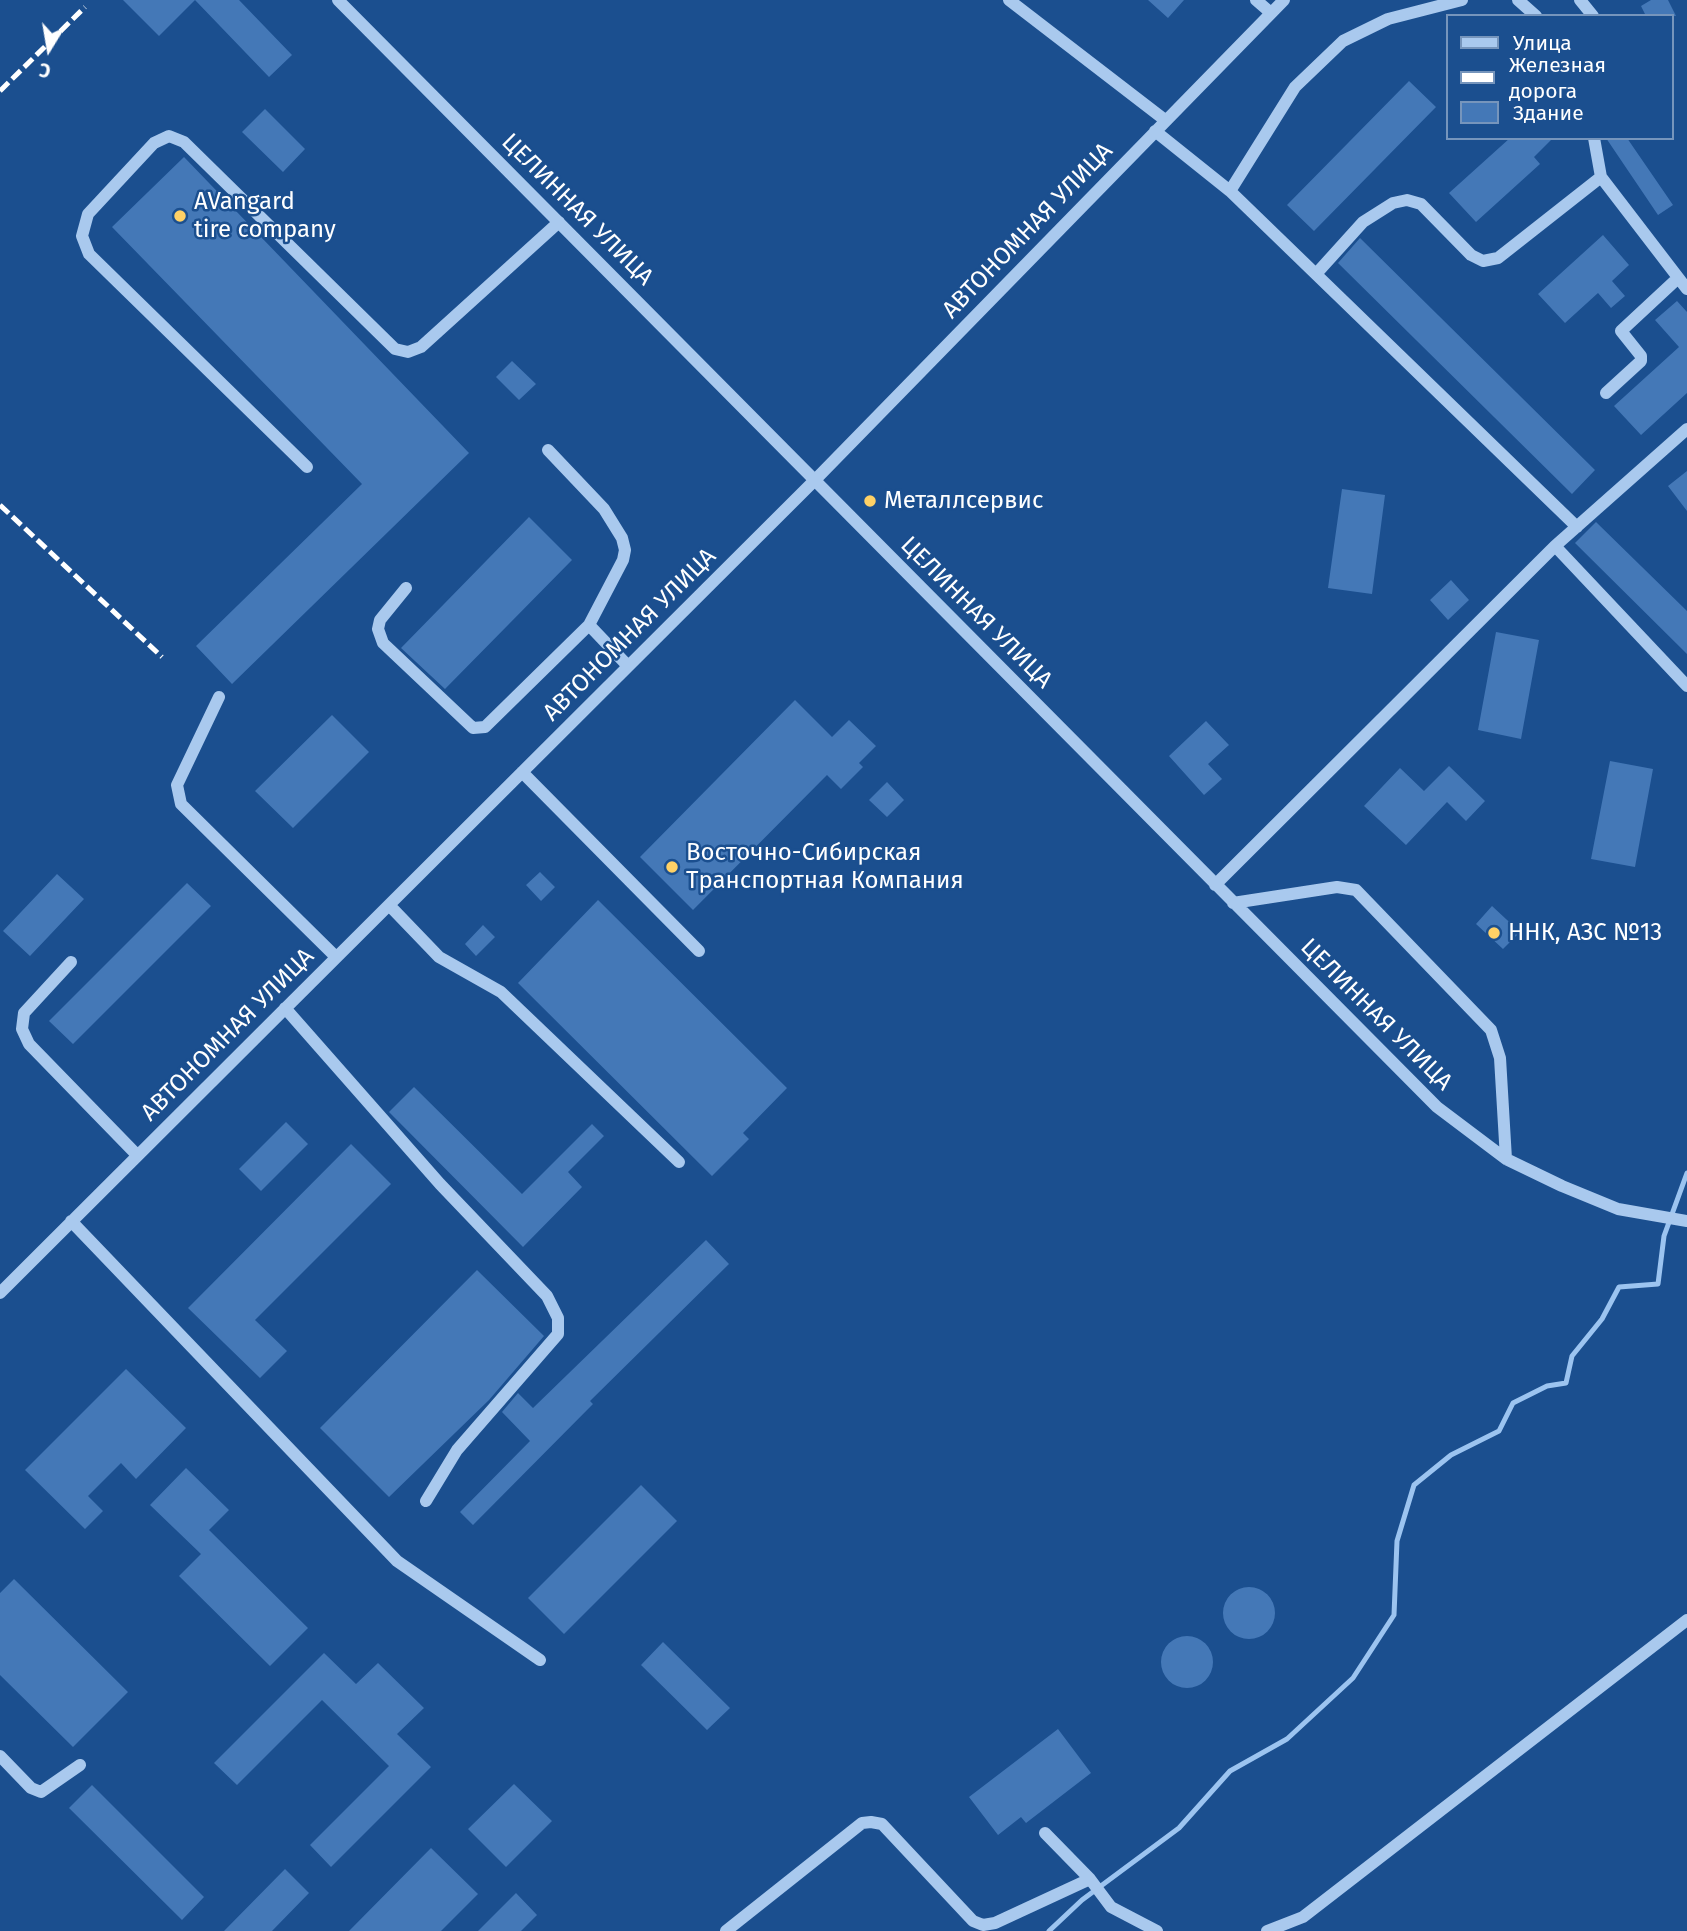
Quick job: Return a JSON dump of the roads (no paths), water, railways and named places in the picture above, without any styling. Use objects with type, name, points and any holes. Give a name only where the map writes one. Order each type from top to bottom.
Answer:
[{"type":"street","name":"ЦЕЛИННАЯ УЛИЦА","points":[[338,0],[1437,1107],[1506,1159],[1618,1209],[1687,1221]]},
{"type":"street","points":[[1009,0],[1165,120]]},
{"type":"street","points":[[1256,0],[1271,13]]},
{"type":"street","name":"АВТОНОМНАЯ УЛИЦА","points":[[0,1293],[814,480],[1284,0]]},
{"type":"street","points":[[1230,191],[1295,87],[1343,41],[1388,19],[1462,0]]},
{"type":"street","points":[[1518,0],[1534,14]]},
{"type":"street","points":[[1580,0],[1592,14]]},
{"type":"street","points":[[1155,131],[1230,191],[1577,527]]},
{"type":"street","points":[[307,467],[89,254],[82,236],[88,214],[154,143],[169,136],[184,142],[395,349],[408,352],[421,347],[559,222]]},
{"type":"street","points":[[1594,140],[1601,177],[1687,289]]},
{"type":"street","points":[[1316,274],[1363,222],[1393,203],[1407,200],[1421,204],[1471,255],[1483,261],[1498,258],[1601,177]]},
{"type":"street","points":[[1606,393],[1641,361],[1641,356],[1621,331],[1678,278]]},
{"type":"street","points":[[1215,885],[1555,546],[1687,429]]},
{"type":"street","points":[[406,588],[380,620],[378,629],[383,643],[473,728],[485,727],[589,625],[623,560],[622,538],[604,509],[548,450]]},
{"type":"street","points":[[1555,546],[1687,686]]},
{"type":"street","points":[[589,625],[628,666]]},
{"type":"street","points":[[219,697],[177,785],[181,804],[337,957]]},
{"type":"street","points":[[522,772],[699,951]]},
{"type":"street","points":[[1233,903],[1337,887],[1356,890],[1491,1030],[1500,1058],[1506,1159]]},
{"type":"street","points":[[388,905],[439,957],[501,992],[679,1162]]},
{"type":"street","points":[[71,962],[24,1013],[22,1029],[29,1044],[137,1154]]},
{"type":"street","points":[[285,1008],[440,1184],[547,1296],[558,1318],[558,1334],[457,1450],[426,1501]]},
{"type":"street","points":[[71,1222],[397,1561],[540,1660]]},
{"type":"street","points":[[1267,1931],[1303,1917],[1687,1620]]},
{"type":"street","points":[[0,1756],[31,1788],[41,1792],[80,1765]]},
{"type":"street","points":[[726,1931],[862,1824],[871,1822],[882,1824],[973,1921],[983,1925],[995,1923],[1090,1879]]},
{"type":"street","points":[[1045,1833],[1090,1879],[1111,1908],[1157,1931]]},
{"type":"waterway","points":[[1049,1931],[1082,1900],[1179,1828],[1230,1771],[1287,1739],[1353,1678],[1394,1615],[1397,1541],[1414,1485],[1451,1455],[1499,1431],[1513,1403],[1547,1386],[1566,1383],[1572,1356],[1602,1319],[1619,1287],[1658,1284],[1664,1236],[1687,1173]]},
{"type":"railway","points":[[0,91],[85,7]]},
{"type":"railway","points":[[0,505],[162,657]]},
{"type":"place","name":"AVangard tire company","points":[[180,216]]},
{"type":"place","name":"Металлсервис","points":[[870,501]]},
{"type":"place","name":"Восточно-Сибирская Транспортная Компания","points":[[672,867]]},
{"type":"place","name":"ННК, АЗС №13","points":[[1494,933]]}]
